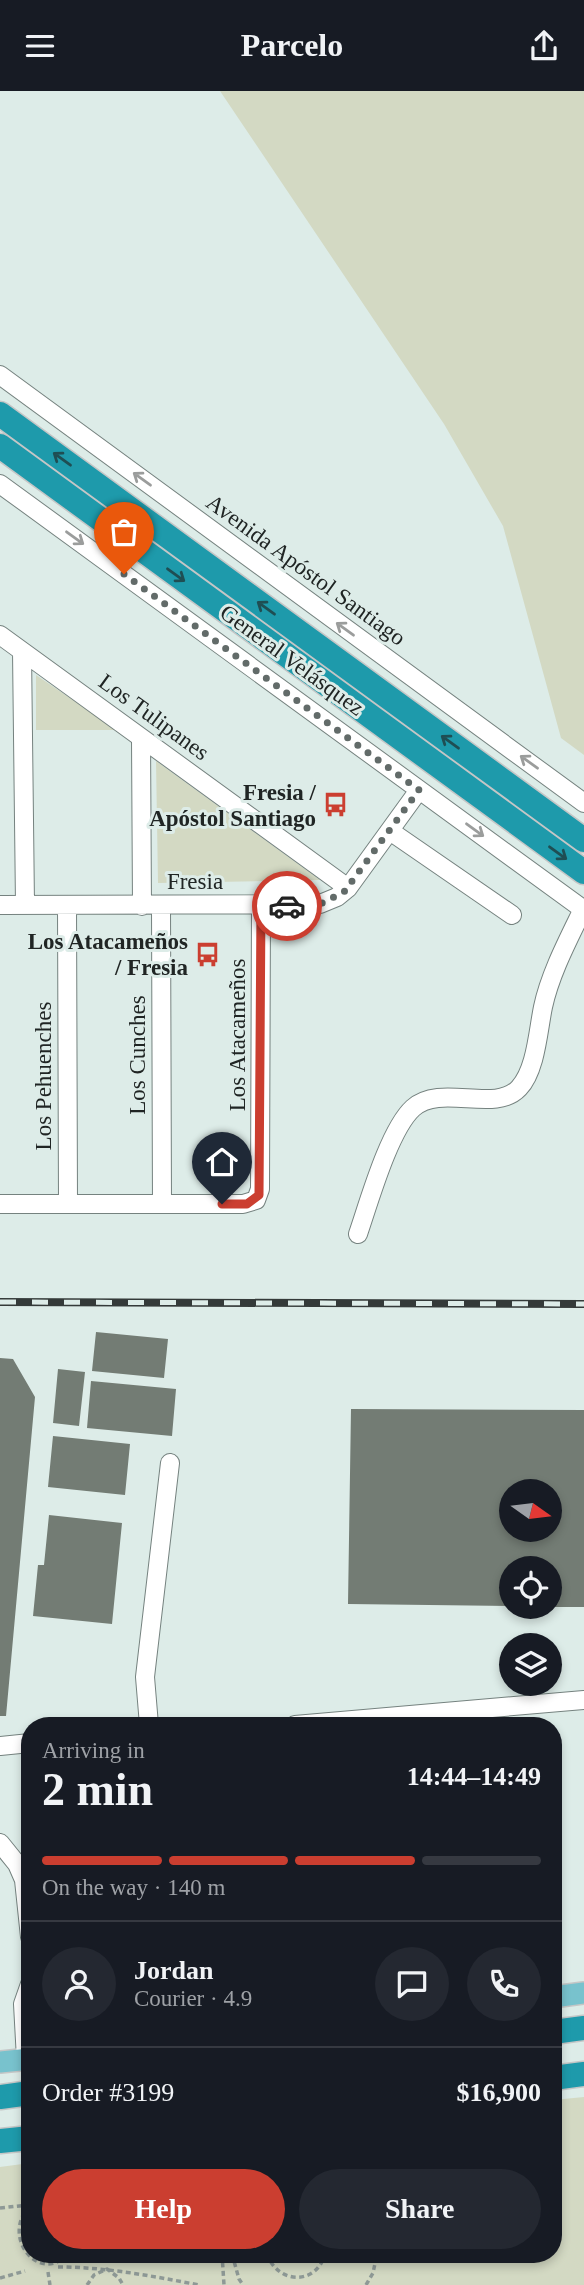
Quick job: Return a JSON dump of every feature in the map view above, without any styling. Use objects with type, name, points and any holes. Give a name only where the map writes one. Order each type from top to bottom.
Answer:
[{"type":"highway","name":"General Velásquez","points":[[0,414],[584,840]]},
{"type":"highway","name":"General Velásquez","points":[[0,446],[584,872]]},
{"type":"highway","points":[[562,2031],[584,2028]]},
{"type":"highway","points":[[562,2077],[584,2074]]},
{"type":"highway","points":[[0,2097],[21,2094]]},
{"type":"highway","points":[[0,2141],[21,2138]]},
{"type":"main road","points":[[562,1996],[584,1993]]},
{"type":"main road","points":[[0,2062],[21,2060]]},
{"type":"street","name":"Avenida Apóstol Santiago","points":[[0,375],[584,803]]},
{"type":"street","points":[[0,484],[583,910],[569,937],[543,1007],[538,1039],[526,1080],[515,1092],[501,1098],[433,1098],[413,1108],[385,1157],[358,1234]]},
{"type":"street","name":"Los Tulipanes","points":[[0,635],[348,888]]},
{"type":"street","points":[[22,651],[25,905]]},
{"type":"street","name":"Los Cunches","points":[[141,737],[152,906],[162,1204]]},
{"type":"street","name":"Fresia","points":[[0,905],[320,904],[337,897],[348,888],[419,790]]},
{"type":"street","points":[[390,831],[512,915]]},
{"type":"street","name":"Los Pehuenches","points":[[67,905],[68,1204]]},
{"type":"street","name":"Los Atacameños","points":[[0,1204],[247,1204],[259,1195],[261,906]]},
{"type":"street","points":[[148,1717],[145,1677],[170,1463]]},
{"type":"street","points":[[387,1717],[584,1700]]},
{"type":"street","points":[[0,1746],[21,1745]]},
{"type":"street","points":[[0,1843],[18,1864],[21,1872]]},
{"type":"path","points":[[0,2208],[21,2206]]},
{"type":"path","points":[[15,2215],[21,2211]]},
{"type":"path","points":[[15,2265],[36,2273],[48,2272],[61,2263]]},
{"type":"path","points":[[223,2263],[225,2285]]},
{"type":"path","points":[[235,2263],[243,2285]]},
{"type":"path","points":[[271,2263],[277,2271],[293,2278],[312,2274],[321,2263]]},
{"type":"path","points":[[366,2285],[375,2263]]},
{"type":"path","points":[[58,2267],[107,2269],[198,2285]]},
{"type":"path","points":[[87,2285],[94,2275],[107,2269]]},
{"type":"path","points":[[107,2269],[119,2278],[123,2285]]},
{"type":"path","points":[[0,2279],[25,2271]]},
{"type":"path","points":[[48,2272],[50,2285]]},
{"type":"green space","points":[[220,91],[584,91],[584,755],[561,738],[503,526],[444,424]]},
{"type":"green space","points":[[36,675],[117,730],[36,730]]},
{"type":"green space","points":[[156,761],[320,880],[158,883]]},
{"type":"green space","points":[[584,2097],[584,2285],[0,2285],[0,2167],[21,2164],[21,2263],[562,2263],[562,2099]]},
{"type":"building","points":[[96,1332],[168,1339],[164,1378],[92,1371]]},
{"type":"building","points":[[0,1358],[13,1359],[35,1397],[6,1716],[0,1716]]},
{"type":"building","points":[[58,1369],[85,1372],[79,1426],[53,1423]]},
{"type":"building","points":[[91,1381],[176,1389],[172,1436],[87,1428]]},
{"type":"building","points":[[351,1409],[584,1410],[584,1607],[562,1607],[562,1556],[499,1556],[499,1606],[348,1604]]},
{"type":"building","points":[[53,1436],[130,1444],[125,1495],[48,1487]]},
{"type":"building","points":[[49,1515],[122,1523],[112,1624],[33,1616],[38,1565],[44,1565]]},
{"type":"railway","points":[[0,1302],[584,1304]]},
{"type":"way so far","points":[[124,574],[419,790],[344,892],[320,904],[287,906]]},
{"type":"place","name":"Fresia / Apóstol Santiago","points":[[336,805]]},
{"type":"place","name":"Los Atacameños / Fresia","points":[[208,954]]},
{"type":"route","points":[[222,1204],[247,1204],[256,1200],[259,1195],[261,906],[287,906]]}]
